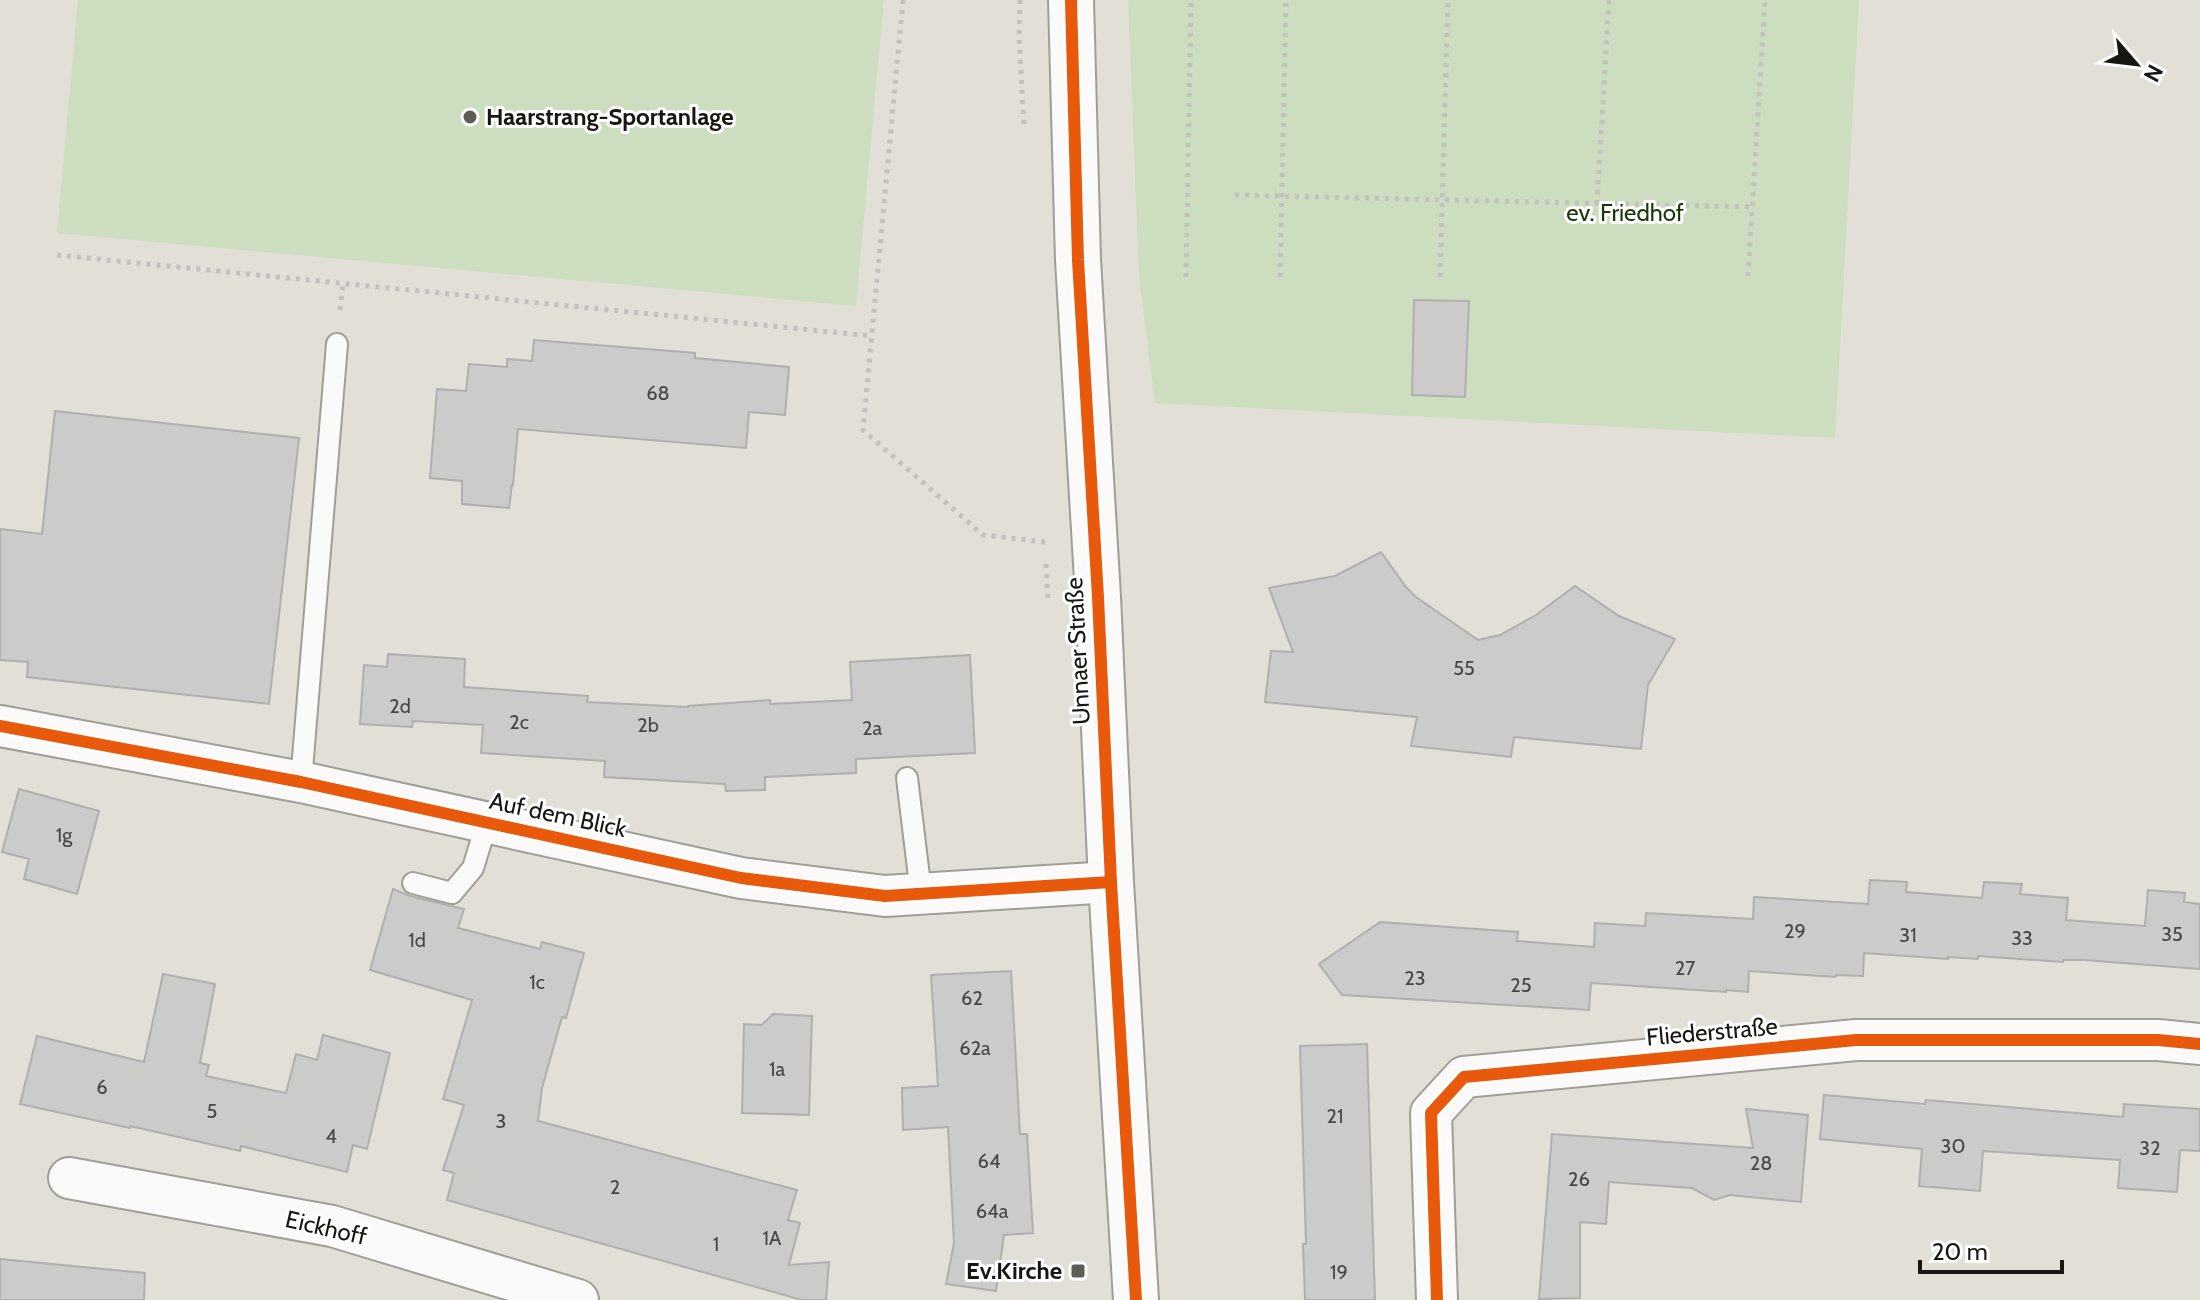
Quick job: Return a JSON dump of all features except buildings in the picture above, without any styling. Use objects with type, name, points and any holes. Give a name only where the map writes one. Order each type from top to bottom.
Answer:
[{"type":"main road","name":"Unnaer Straße","points":[[1071,0],[1078,260],[1136,1300]]},
{"type":"street","name":"Auf dem Blick","points":[[0,726],[301,782],[741,878],[885,896],[1111,882]]},
{"type":"street","name":"Fliederstraße","points":[[1437,1300],[1431,1113],[1464,1077],[1856,1040],[2158,1040],[2200,1044]]},
{"type":"street","name":"Eickhoff","points":[[69,1178],[332,1226],[578,1300]]},
{"type":"lane","points":[[301,782],[337,344]]},
{"type":"lane","points":[[907,778],[921,893]]},
{"type":"lane","points":[[413,883],[452,893],[473,868],[487,822]]},
{"type":"path","points":[[903,0],[863,430],[983,535],[1045,542]]},
{"type":"path","points":[[1186,277],[1191,0]]},
{"type":"path","points":[[1280,277],[1286,0]]},
{"type":"path","points":[[1440,277],[1448,0]]},
{"type":"path","points":[[1597,204],[1609,0]]},
{"type":"path","points":[[1748,276],[1765,0]]},
{"type":"path","points":[[1235,195],[1753,207]]},
{"type":"path","points":[[57,255],[872,336]]},
{"type":"green space","name":"Haarstrang-Sportanlage","points":[[78,0],[884,0],[856,306],[57,233]]},
{"type":"green space","name":"ev. Friedhof","points":[[1128,0],[1859,0],[1835,438],[1155,403],[1139,278]]},
{"type":"cycle path","points":[[1071,0],[1078,260],[1136,1300]]},
{"type":"cycle path","points":[[0,726],[301,782],[741,878],[885,896],[1111,882]]},
{"type":"cycle path","points":[[1437,1300],[1431,1113],[1464,1077],[1856,1040],[2158,1040],[2200,1044]]},
{"type":"place","name":"Haarstrang-Sportanlage","points":[[470,117]]},
{"type":"place","name":"Ev.Kirche","points":[[1078,1271]]}]
